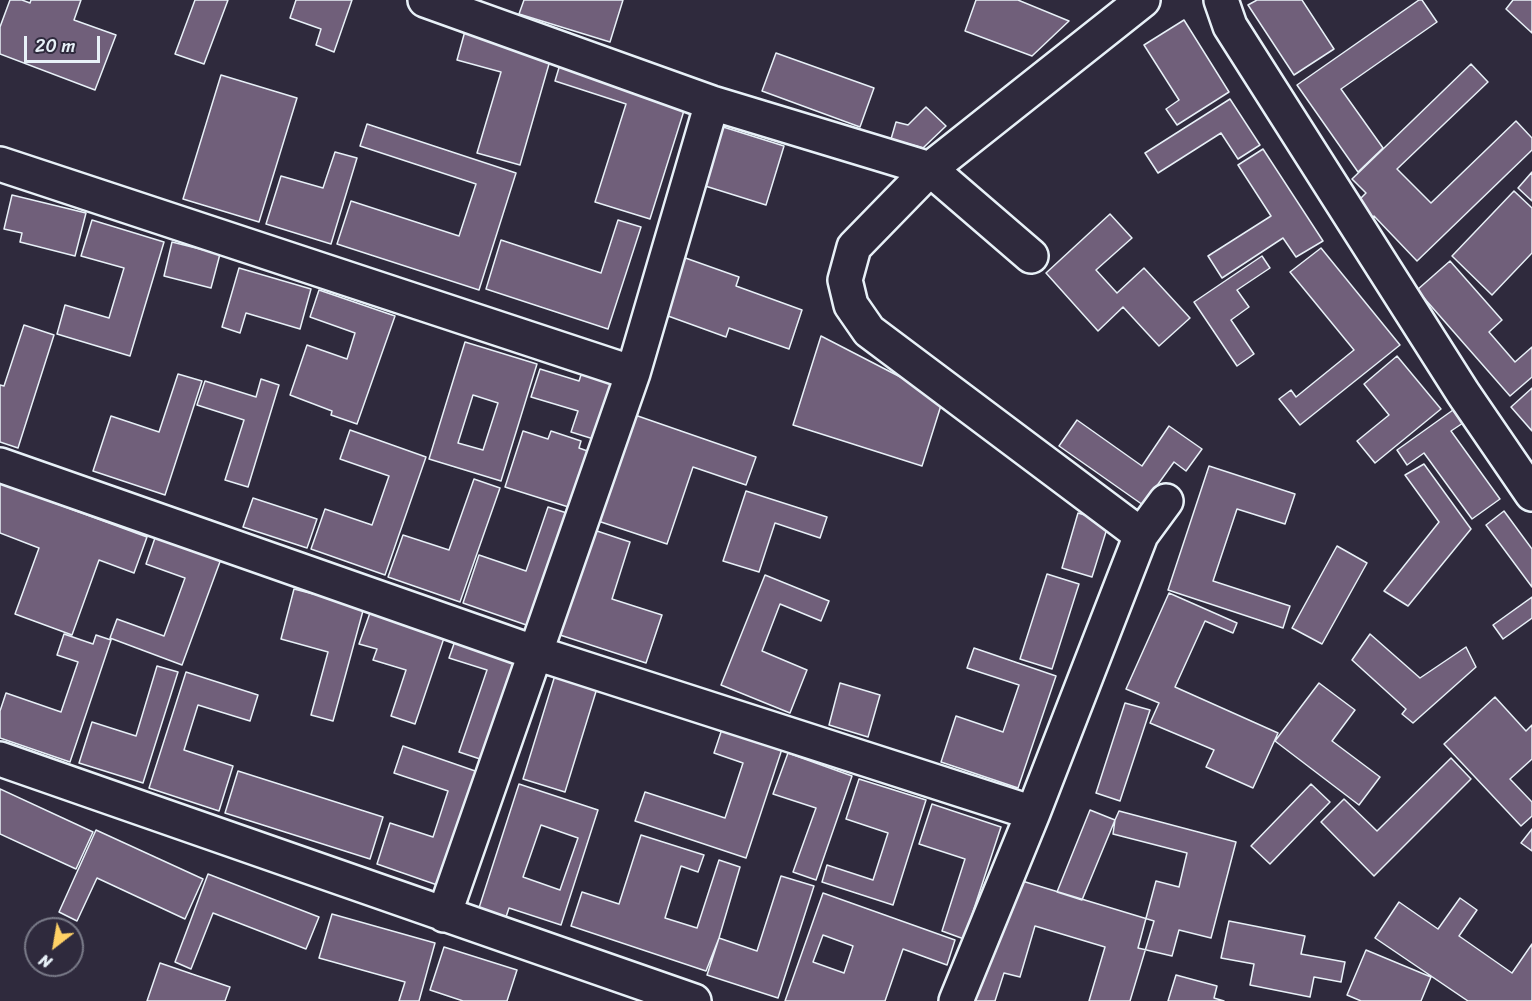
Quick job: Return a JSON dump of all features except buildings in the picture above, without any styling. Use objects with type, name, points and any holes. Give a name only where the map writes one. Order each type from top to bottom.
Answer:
[{"type":"street","points":[[425,0],[712,103],[930,169],[1031,256]]},
{"type":"street","points":[[1141,535],[869,331],[851,305],[845,280],[854,247],[930,169],[1143,0]]},
{"type":"street","points":[[1221,0],[1230,26],[1463,393],[1532,494]]},
{"type":"street","points":[[444,915],[633,373],[712,103]]},
{"type":"street","points":[[0,164],[633,373]]},
{"type":"street","points":[[0,465],[536,653],[1033,813]]},
{"type":"street","points":[[956,1001],[1033,813],[1141,535],[1167,501]]},
{"type":"street","points":[[0,759],[694,1001]]}]
